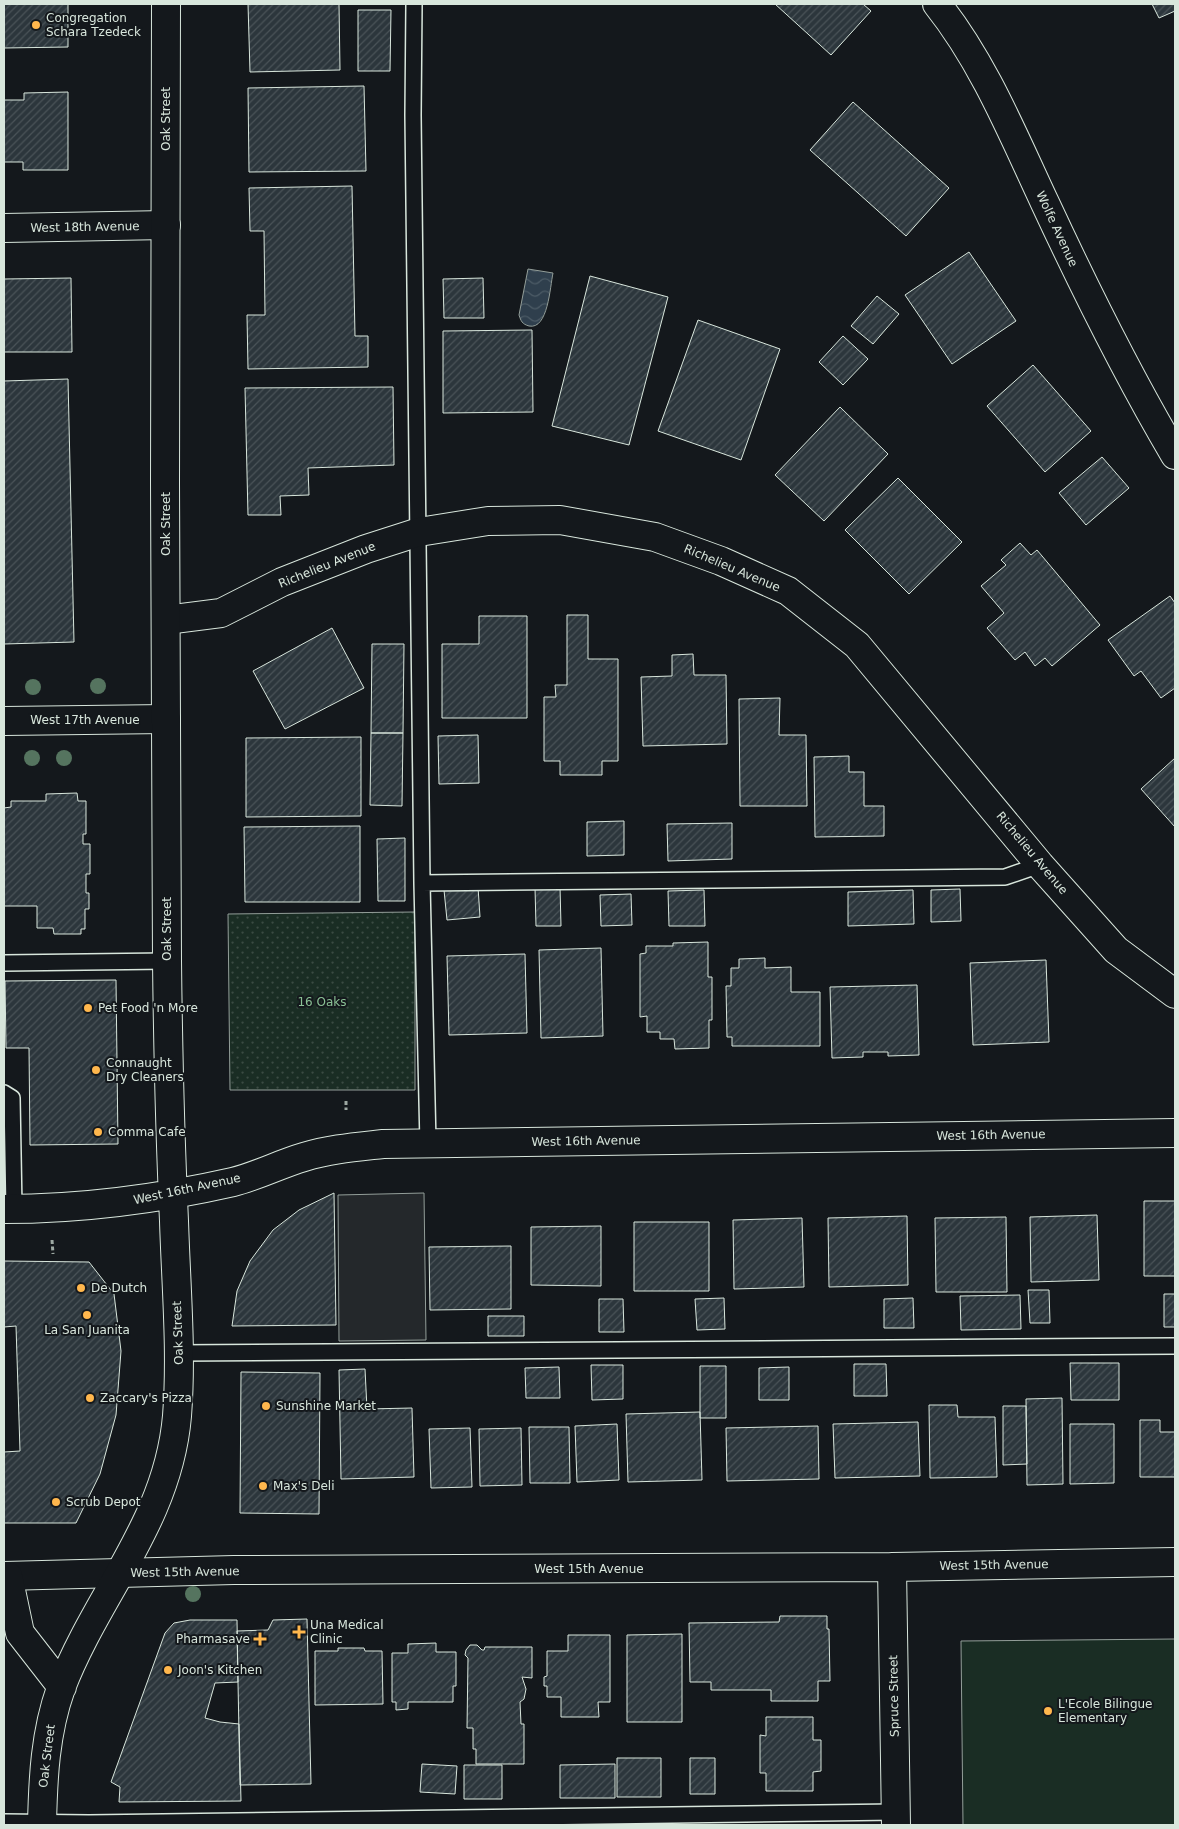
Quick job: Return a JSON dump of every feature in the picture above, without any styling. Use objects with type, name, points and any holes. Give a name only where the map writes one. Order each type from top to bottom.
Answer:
[{"type":"street","name":"Oak Street","points":[[42,1824],[43,1784],[48,1729],[62,1687],[78,1652],[152,1512],[165,1475],[175,1436],[178,1395],[179,1353],[170,1124],[167,961],[166,4]]},
{"type":"street","name":"Wolfe Avenue","points":[[937,4],[970,50],[1014,136],[1092,303],[1175,455]]},
{"type":"street","name":"West 18th Avenue","points":[[4,228],[166,225]]},
{"type":"street","name":"Richelieu Avenue","points":[[166,620],[222,614],[282,582],[366,549],[419,532],[488,521],[560,520],[655,537],[721,561],[788,591],[857,645],[1040,865],[1116,950],[1175,994]]},
{"type":"street","name":"West 17th Avenue","points":[[4,720],[166,719]]},
{"type":"street","name":"West 16th Avenue","points":[[9,1209],[117,1204],[234,1182],[305,1157],[341,1148],[383,1144],[1175,1133]]},
{"type":"street","name":"West 15th Avenue","points":[[6,1576],[234,1570],[892,1567],[1175,1562]]},
{"type":"street","name":"Spruce Street","points":[[892,1567],[896,1819]]},
{"type":"street","points":[[6,1576],[20,1633],[62,1687]]},
{"type":"lane","points":[[414,4],[413,115],[422,883],[428,1144]]},
{"type":"lane","points":[[422,883],[1005,877],[1040,865]]},
{"type":"lane","points":[[4,963],[167,961]]},
{"type":"lane","points":[[4,1093],[12,1098],[9,1209]]},
{"type":"lane","points":[[179,1353],[1175,1346]]},
{"type":"lane","points":[[4,1822],[42,1824],[896,1819]]},
{"type":"path","points":[[346,1102],[346,1110]]},
{"type":"path","points":[[52,1240],[53,1254]]},
{"type":"green space","name":"16 Oaks","points":[[415,912],[415,1090],[230,1090],[228,914]]},
{"type":"green space","name":"L'Ecole Bilingue Elementary","points":[[1175,1639],[1175,1825],[963,1825],[961,1641]]},
{"type":"shaded area","points":[[424,1193],[426,1340],[339,1341],[338,1195]]},
{"type":"water","points":[[528,269],[553,273],[544,315],[535,325],[529,326],[522,322],[519,315]]},
{"type":"building","name":"Congregation Schara Tzedeck","points":[[4,4],[68,4],[68,47],[4,48]]},
{"type":"building","points":[[248,4],[339,4],[340,70],[250,72]]},
{"type":"building","points":[[775,4],[863,4],[871,11],[831,55]]},
{"type":"building","points":[[1152,4],[1175,4],[1175,11],[1159,18]]},
{"type":"building","points":[[358,10],[391,10],[390,71],[358,71]]},
{"type":"building","points":[[364,86],[366,171],[249,172],[248,88]]},
{"type":"building","points":[[68,92],[68,170],[23,170],[23,162],[4,162],[4,100],[24,100],[24,93]]},
{"type":"building","points":[[853,102],[949,188],[906,236],[810,150]]},
{"type":"building","points":[[352,186],[355,336],[368,336],[368,367],[248,369],[247,315],[265,315],[264,231],[250,231],[249,188]]},
{"type":"building","points":[[969,252],[1016,321],[952,364],[905,295]]},
{"type":"building","points":[[590,276],[668,297],[629,445],[552,426]]},
{"type":"building","points":[[71,278],[72,352],[4,352],[4,279]]},
{"type":"building","points":[[483,278],[484,318],[444,318],[443,279]]},
{"type":"building","points":[[877,296],[899,314],[873,344],[851,326]]},
{"type":"building","points":[[698,320],[780,349],[741,460],[658,431]]},
{"type":"building","points":[[532,330],[533,412],[443,413],[443,331]]},
{"type":"building","points":[[843,336],[868,359],[843,385],[819,362]]},
{"type":"building","points":[[1033,365],[1091,431],[1045,472],[987,406]]},
{"type":"building","points":[[68,379],[74,642],[4,644],[4,381]]},
{"type":"building","points":[[393,387],[394,465],[308,468],[309,495],[280,496],[281,515],[248,515],[245,388]]},
{"type":"building","points":[[840,407],[888,454],[824,521],[775,475]]},
{"type":"building","points":[[1102,457],[1129,488],[1086,525],[1059,493]]},
{"type":"building","points":[[898,478],[962,542],[909,594],[845,530]]},
{"type":"building","points":[[1020,543],[1031,555],[1037,550],[1100,625],[1052,666],[1045,658],[1035,666],[1025,652],[1015,660],[987,628],[1004,613],[981,586],[1006,565],[1001,560]]},
{"type":"building","points":[[1170,596],[1175,603],[1175,688],[1161,698],[1141,671],[1134,676],[1108,640]]},
{"type":"building","points":[[567,615],[588,615],[588,659],[618,659],[618,761],[602,761],[602,775],[560,775],[560,761],[544,761],[544,697],[556,697],[555,685],[567,685]]},
{"type":"building","points":[[479,616],[527,616],[527,718],[442,718],[442,644],[479,644]]},
{"type":"building","points":[[332,628],[364,688],[285,729],[253,671]]},
{"type":"building","points":[[372,644],[404,644],[403,733],[371,733]]},
{"type":"building","points":[[693,654],[694,675],[726,675],[727,744],[643,746],[641,677],[672,676],[672,655]]},
{"type":"building","points":[[780,698],[779,735],[806,735],[807,806],[740,806],[739,699]]},
{"type":"building","points":[[371,733],[403,733],[402,806],[370,805]]},
{"type":"building","points":[[478,735],[479,783],[439,784],[438,736]]},
{"type":"building","points":[[361,737],[361,816],[246,817],[246,738]]},
{"type":"building","points":[[849,756],[849,772],[864,772],[864,806],[884,806],[884,836],[815,837],[814,757]]},
{"type":"building","points":[[1175,758],[1175,827],[1141,789]]},
{"type":"building","points":[[77,793],[78,801],[86,801],[86,834],[83,834],[83,844],[90,844],[90,874],[86,874],[86,893],[89,893],[89,909],[85,909],[85,929],[81,929],[81,934],[54,934],[53,928],[37,928],[37,906],[4,906],[4,808],[11,807],[11,801],[46,801],[46,794]]},
{"type":"building","points":[[624,821],[624,855],[587,856],[587,822]]},
{"type":"building","points":[[732,823],[732,859],[668,861],[667,824]]},
{"type":"building","points":[[360,826],[360,902],[245,902],[244,827]]},
{"type":"building","points":[[405,838],[405,901],[378,901],[377,839]]},
{"type":"building","points":[[478,887],[480,917],[447,920],[444,890]]},
{"type":"building","points":[[560,887],[561,926],[536,926],[535,888]]},
{"type":"building","points":[[960,889],[961,921],[931,922],[931,890]]},
{"type":"building","points":[[704,890],[705,926],[669,926],[668,891]]},
{"type":"building","points":[[913,890],[914,924],[848,926],[848,892]]},
{"type":"building","points":[[631,894],[632,925],[601,926],[600,895]]},
{"type":"building","points":[[708,942],[708,977],[712,977],[712,1020],[709,1020],[709,1048],[675,1049],[674,1039],[660,1039],[660,1032],[647,1032],[647,1016],[640,1017],[640,954],[646,953],[646,946],[673,946],[673,943]]},
{"type":"building","points":[[601,948],[603,1036],[541,1038],[539,950]]},
{"type":"building","points":[[525,954],[527,1033],[449,1035],[447,956]]},
{"type":"building","points":[[765,958],[765,968],[791,967],[791,992],[820,992],[820,1046],[732,1046],[732,1037],[727,1037],[726,986],[731,986],[731,968],[739,968],[739,959]]},
{"type":"building","points":[[1046,960],[1049,1042],[973,1045],[970,963]]},
{"type":"building","points":[[116,980],[118,1144],[30,1145],[29,1048],[6,1048],[5,981]]},
{"type":"building","points":[[917,985],[919,1055],[888,1056],[888,1052],[863,1052],[863,1057],[832,1058],[830,987]]},
{"type":"building","points":[[334,1193],[336,1325],[232,1326],[237,1291],[250,1261],[273,1230],[299,1210]]},
{"type":"building","points":[[1144,1201],[1175,1201],[1175,1276],[1144,1276]]},
{"type":"building","points":[[1097,1215],[1099,1280],[1031,1282],[1030,1217]]},
{"type":"building","points":[[907,1216],[908,1285],[829,1287],[828,1218]]},
{"type":"building","points":[[1006,1217],[1007,1292],[936,1292],[935,1218]]},
{"type":"building","points":[[802,1218],[804,1287],[734,1289],[733,1220]]},
{"type":"building","points":[[634,1222],[709,1222],[709,1291],[634,1291]]},
{"type":"building","points":[[601,1226],[601,1286],[531,1285],[531,1227]]},
{"type":"building","points":[[511,1246],[511,1309],[430,1310],[429,1247]]},
{"type":"building","points":[[4,1261],[89,1262],[114,1294],[121,1351],[116,1415],[100,1474],[76,1523],[4,1523],[4,1452],[20,1451],[16,1326],[4,1327]]},
{"type":"building","points":[[1028,1290],[1049,1290],[1050,1323],[1030,1323]]},
{"type":"building","points":[[1164,1294],[1175,1294],[1175,1327],[1164,1327]]},
{"type":"building","points":[[1020,1295],[1021,1329],[961,1330],[960,1296]]},
{"type":"building","points":[[724,1298],[725,1329],[697,1330],[695,1299]]},
{"type":"building","points":[[913,1298],[914,1328],[884,1328],[884,1299]]},
{"type":"building","points":[[599,1299],[623,1299],[624,1332],[599,1332]]},
{"type":"building","points":[[488,1316],[524,1316],[524,1336],[488,1336]]},
{"type":"building","points":[[1070,1363],[1119,1363],[1119,1400],[1071,1400]]},
{"type":"building","points":[[854,1364],[886,1364],[887,1396],[854,1396]]},
{"type":"building","points":[[591,1365],[623,1365],[623,1399],[592,1400]]},
{"type":"building","points":[[700,1366],[726,1366],[726,1418],[700,1418]]},
{"type":"building","points":[[559,1367],[560,1398],[526,1398],[525,1368]]},
{"type":"building","points":[[789,1367],[789,1400],[759,1400],[759,1368]]},
{"type":"building","points":[[365,1369],[367,1409],[412,1408],[414,1477],[341,1479],[339,1370]]},
{"type":"building","points":[[241,1372],[320,1373],[319,1514],[240,1513]]},
{"type":"building","points":[[1062,1398],[1063,1484],[1027,1485],[1026,1399]]},
{"type":"building","points":[[929,1405],[957,1405],[958,1417],[995,1417],[997,1477],[930,1478]]},
{"type":"building","points":[[1003,1406],[1026,1406],[1027,1464],[1003,1465]]},
{"type":"building","points":[[700,1412],[702,1480],[628,1482],[626,1414]]},
{"type":"building","points":[[1140,1420],[1160,1420],[1160,1432],[1175,1432],[1175,1477],[1140,1477]]},
{"type":"building","points":[[918,1422],[920,1476],[835,1478],[833,1424]]},
{"type":"building","points":[[617,1424],[619,1480],[577,1482],[575,1426]]},
{"type":"building","points":[[1070,1424],[1114,1424],[1114,1483],[1070,1484]]},
{"type":"building","points":[[818,1426],[819,1479],[727,1481],[726,1428]]},
{"type":"building","points":[[529,1427],[569,1427],[570,1483],[530,1483]]},
{"type":"building","points":[[470,1428],[472,1487],[431,1488],[429,1429]]},
{"type":"building","points":[[521,1428],[522,1485],[480,1486],[479,1429]]},
{"type":"building","points":[[780,1616],[827,1616],[830,1681],[818,1681],[818,1701],[771,1701],[771,1690],[711,1690],[711,1682],[690,1682],[689,1623],[779,1622]]},
{"type":"building","points":[[307,1619],[311,1784],[240,1785],[237,1631],[268,1630],[273,1620]]},
{"type":"building","points":[[190,1620],[237,1620],[238,1682],[215,1683],[205,1718],[239,1724],[241,1801],[119,1802],[120,1787],[111,1782],[165,1633],[174,1623]]},
{"type":"building","points":[[682,1634],[682,1722],[627,1722],[627,1635]]},
{"type":"building","points":[[568,1635],[610,1635],[610,1702],[598,1702],[599,1717],[561,1717],[561,1697],[547,1697],[547,1686],[544,1686],[544,1677],[547,1676],[547,1651],[568,1651]]},
{"type":"building","points":[[436,1643],[436,1652],[456,1652],[456,1686],[453,1686],[453,1702],[408,1702],[408,1709],[396,1710],[396,1702],[392,1702],[392,1653],[408,1653],[408,1644]]},
{"type":"building","points":[[470,1645],[477,1645],[482,1650],[485,1647],[532,1647],[532,1678],[522,1677],[526,1689],[524,1699],[520,1702],[521,1724],[524,1724],[524,1764],[476,1764],[476,1749],[473,1749],[473,1728],[467,1728],[468,1658],[465,1655]]},
{"type":"building","points":[[338,1648],[364,1648],[365,1651],[382,1651],[383,1704],[315,1705],[315,1651],[338,1651]]},
{"type":"building","points":[[766,1717],[813,1717],[813,1740],[821,1740],[821,1771],[813,1772],[813,1791],[766,1791],[766,1773],[760,1773],[760,1735],[766,1736]]},
{"type":"building","points":[[617,1758],[661,1758],[661,1797],[617,1797]]},
{"type":"building","points":[[690,1758],[715,1758],[715,1794],[690,1794]]},
{"type":"building","points":[[422,1764],[457,1766],[455,1794],[420,1792]]},
{"type":"building","points":[[615,1764],[615,1798],[560,1798],[560,1765]]},
{"type":"building","points":[[464,1765],[502,1765],[502,1799],[464,1799]]},
{"type":"place","name":"Congregation Schara Tzedeck","points":[[36,25]]},
{"type":"place","name":"Pet Food 'n More","points":[[88,1008]]},
{"type":"place","name":"Connaught Dry Cleaners","points":[[96,1070]]},
{"type":"place","name":"Comma Cafe","points":[[98,1132]]},
{"type":"place","name":"De Dutch","points":[[81,1288]]},
{"type":"place","name":"La San Juanita","points":[[87,1315]]},
{"type":"place","name":"Zaccary's Pizza","points":[[90,1398]]},
{"type":"place","name":"Sunshine Market","points":[[266,1406]]},
{"type":"place","name":"Max's Deli","points":[[263,1486]]},
{"type":"place","name":"Scrub Depot","points":[[56,1502]]},
{"type":"place","name":"Una Medical Clinic","points":[[299,1632]]},
{"type":"place","name":"Pharmasave","points":[[260,1639]]},
{"type":"place","name":"Joon's Kitchen","points":[[168,1670]]},
{"type":"place","name":"L'Ecole Bilingue Elementary","points":[[1048,1711]]}]
